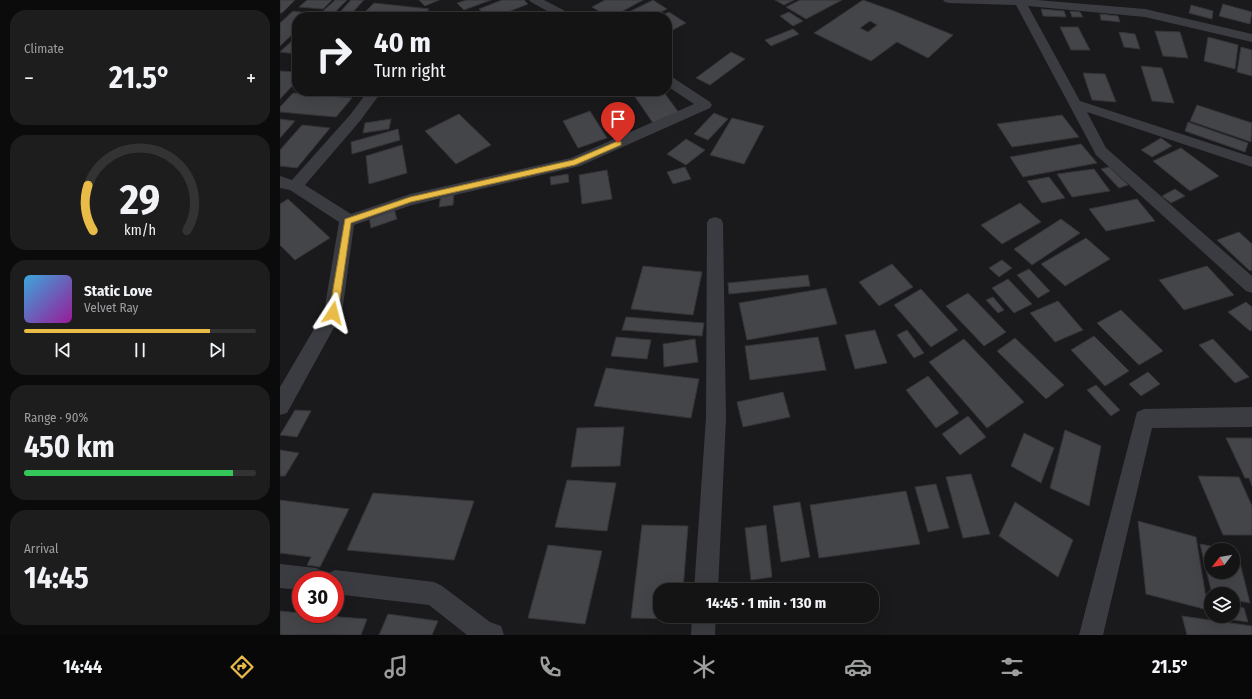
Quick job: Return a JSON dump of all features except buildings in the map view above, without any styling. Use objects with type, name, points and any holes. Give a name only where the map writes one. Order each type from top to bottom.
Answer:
[{"type":"street","points":[[535,0],[558,12]]},
{"type":"street","points":[[956,0],[1020,2],[1145,13],[1252,38]]},
{"type":"street","points":[[1020,2],[1102,151],[1252,286]]},
{"type":"street","points":[[348,222],[410,200],[575,162],[704,105],[672,83]]},
{"type":"street","points":[[280,406],[333,313],[348,222],[347,219],[288,184],[355,118],[371,96]]},
{"type":"street","points":[[1076,104],[1252,162]]},
{"type":"street","points":[[706,583],[716,418],[716,223]]},
{"type":"street","points":[[1091,635],[1144,419],[1252,417]]},
{"type":"street","points":[[280,576],[292,577]]},
{"type":"street","points":[[344,583],[434,594],[486,634]]},
{"type":"street","points":[[703,635],[704,623]]},
{"type":"route","points":[[333,313],[348,222],[410,200],[575,162],[618,143]]}]
